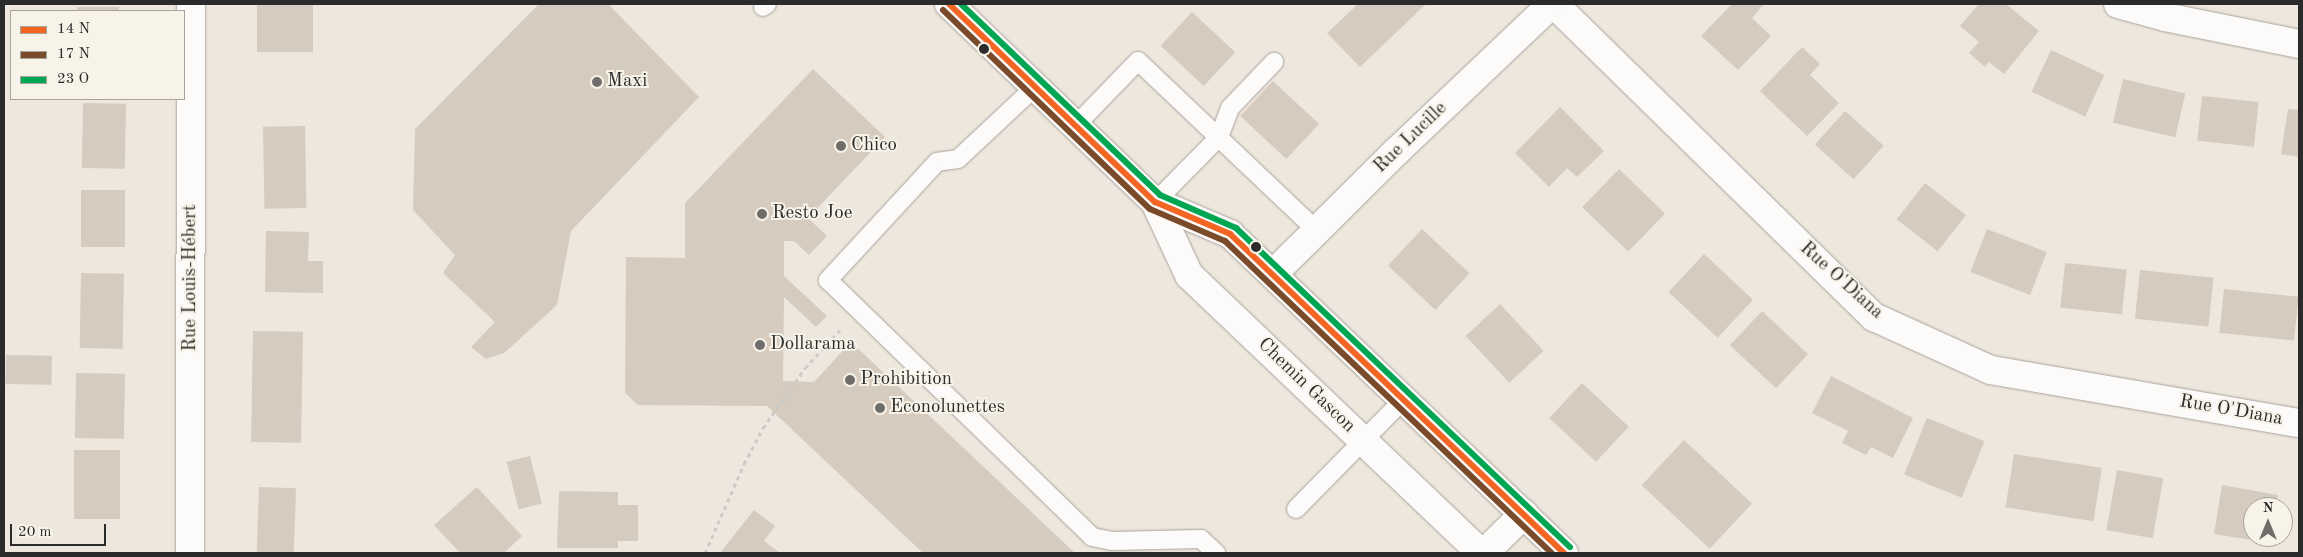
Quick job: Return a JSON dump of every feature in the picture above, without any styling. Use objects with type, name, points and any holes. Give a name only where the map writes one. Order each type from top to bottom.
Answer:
[{"type":"street","name":"Rue Louis-Hébert","points":[[190,553],[191,4]]},
{"type":"street","name":"Chemin Gascon","points":[[949,4],[1155,202],[1189,275],[1482,553]]},
{"type":"street","name":"Rue Lucille","points":[[1273,274],[1398,150],[1553,4]]},
{"type":"street","name":"Rue O'Diana","points":[[1553,4],[1874,317],[1991,370],[2299,423]]},
{"type":"street","points":[[2118,4],[2165,11],[2299,44]]},
{"type":"street","name":"Chemin Gascon","points":[[1155,202],[1230,234],[1564,553]]},
{"type":"street","points":[[1482,553],[1524,514]]},
{"type":"lane","points":[[1076,125],[1138,61],[1318,231]]},
{"type":"lane","points":[[1155,202],[1219,137],[1230,108],[1274,62]]},
{"type":"lane","points":[[1035,87],[958,159],[937,162],[828,280],[1092,537],[1112,541],[1201,539],[1216,553]]},
{"type":"lane","points":[[1199,119],[1230,108]]},
{"type":"lane","points":[[1296,509],[1404,399]]},
{"type":"path","points":[[705,553],[744,464],[763,428],[805,368],[859,310]]},
{"type":"building","points":[[257,4],[313,4],[313,52],[257,52]]},
{"type":"building","points":[[539,4],[608,4],[699,97],[571,231],[557,305],[504,353],[486,359],[471,347],[495,322],[443,273],[455,255],[413,210],[415,129]]},
{"type":"building","points":[[1358,4],[1426,4],[1360,67],[1327,33]]},
{"type":"building","points":[[1732,4],[1763,5],[1752,18],[1771,36],[1738,70],[1701,36]]},
{"type":"building","points":[[1979,4],[2006,4],[2039,31],[2004,74],[1989,62],[1985,67],[1969,53],[1979,42],[1960,26]]},
{"type":"building","points":[[77,7],[119,7],[119,10],[77,10]]},
{"type":"building","points":[[1192,12],[1235,52],[1204,86],[1161,46]]},
{"type":"building","points":[[1802,47],[1820,64],[1810,75],[1839,103],[1807,136],[1760,91]]},
{"type":"building","points":[[2051,50],[2104,75],[2085,117],[2032,92]]},
{"type":"building","points":[[813,69],[885,137],[808,218],[827,236],[809,255],[794,241],[784,241],[784,276],[827,316],[816,327],[784,297],[783,381],[814,382],[851,342],[1075,553],[923,553],[767,406],[638,405],[625,393],[626,257],[685,258],[685,203]]},
{"type":"building","points":[[2123,79],[2185,93],[2175,137],[2113,123]]},
{"type":"building","points":[[1273,81],[1319,124],[1286,159],[1240,116]]},
{"type":"building","points":[[2202,96],[2259,102],[2254,147],[2197,141]]},
{"type":"building","points":[[83,103],[126,104],[125,169],[82,168]]},
{"type":"building","points":[[1560,107],[1604,151],[1577,177],[1567,168],[1549,187],[1515,153]]},
{"type":"building","points":[[2288,109],[2299,110],[2299,157],[2281,154]]},
{"type":"building","points":[[1845,111],[1884,146],[1854,179],[1815,144]]},
{"type":"building","points":[[305,126],[306,208],[264,209],[263,127]]},
{"type":"building","points":[[1619,169],[1665,213],[1628,252],[1582,207]]},
{"type":"building","points":[[1925,183],[1966,215],[1938,251],[1897,219]]},
{"type":"building","points":[[81,190],[125,190],[125,247],[81,247]]},
{"type":"building","points":[[1422,229],[1470,273],[1435,310],[1388,266]]},
{"type":"building","points":[[1987,229],[2047,252],[2030,295],[1971,272]]},
{"type":"building","points":[[266,231],[309,232],[308,261],[323,261],[323,293],[265,292]]},
{"type":"building","points":[[1704,254],[1753,300],[1718,338],[1669,292]]},
{"type":"building","points":[[2065,263],[2127,269],[2122,314],[2060,308]]},
{"type":"building","points":[[2140,270],[2214,278],[2208,326],[2135,319]]},
{"type":"building","points":[[81,273],[124,274],[123,349],[80,348]]},
{"type":"building","points":[[2224,289],[2299,297],[2294,341],[2219,333]]},
{"type":"building","points":[[1500,304],[1544,351],[1509,383],[1466,336]]},
{"type":"building","points":[[1762,311],[1808,354],[1776,388],[1730,345]]},
{"type":"building","points":[[253,331],[303,332],[301,443],[251,442]]},
{"type":"building","points":[[6,355],[52,356],[51,385],[5,384]]},
{"type":"building","points":[[76,373],[125,374],[124,439],[75,438]]},
{"type":"building","points":[[1831,376],[1913,418],[1893,458],[1871,447],[1866,455],[1842,443],[1848,431],[1812,413]]},
{"type":"building","points":[[1582,383],[1629,427],[1596,462],[1549,418]]},
{"type":"building","points":[[1927,418],[1984,441],[1962,498],[1904,475]]},
{"type":"building","points":[[1684,440],[1752,503],[1710,549],[1642,485]]},
{"type":"building","points":[[74,450],[120,450],[120,519],[74,519]]},
{"type":"building","points":[[2014,454],[2102,468],[2093,521],[2006,507]]},
{"type":"building","points":[[530,456],[542,504],[519,509],[507,462]]},
{"type":"building","points":[[2117,470],[2163,478],[2153,538],[2106,530]]},
{"type":"building","points":[[2222,485],[2278,495],[2278,497],[2243,497],[2243,539],[2214,534]]},
{"type":"building","points":[[259,487],[296,488],[294,553],[257,553]]},
{"type":"building","points":[[477,487],[522,536],[504,553],[460,553],[434,525]]},
{"type":"building","points":[[559,491],[618,492],[618,505],[638,505],[638,541],[618,541],[618,548],[557,548]]},
{"type":"building","points":[[754,510],[775,526],[764,541],[780,553],[720,553]]},
{"type":"transit line","points":[[949,4],[1155,202],[1230,234],[1564,553]]},
{"type":"transit line","points":[[961,4],[1160,195],[1236,228],[1570,547]]},
{"type":"transit line","points":[[943,10],[1150,209],[1225,241],[1552,553]]},
{"type":"place","name":"Maxi","points":[[597,82]]},
{"type":"place","name":"Chico","points":[[841,146]]},
{"type":"place","name":"Resto Joe","points":[[762,214]]},
{"type":"place","name":"Dollarama","points":[[760,345]]},
{"type":"place","name":"Prohibition","points":[[850,380]]},
{"type":"place","name":"Econolunettes","points":[[880,408]]}]
